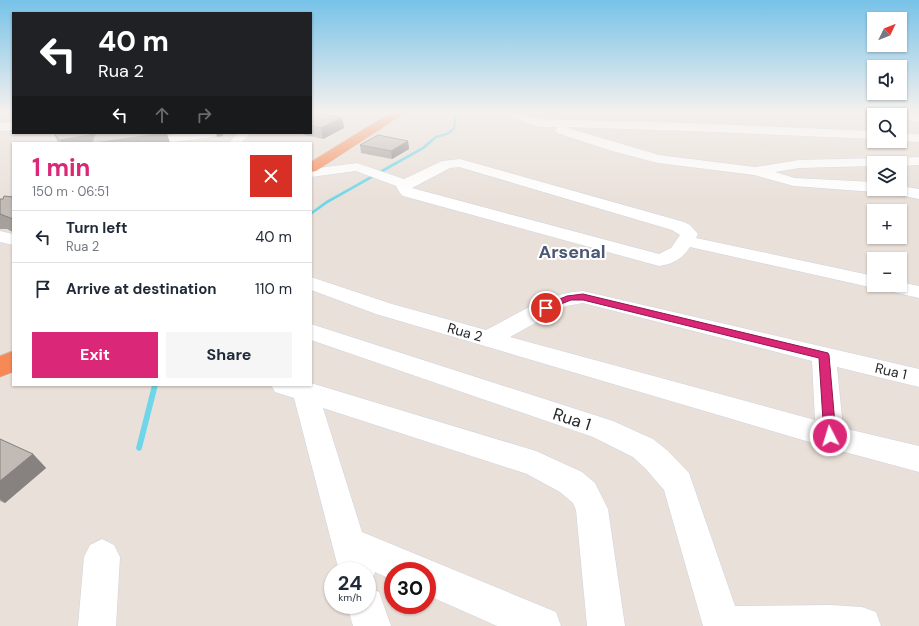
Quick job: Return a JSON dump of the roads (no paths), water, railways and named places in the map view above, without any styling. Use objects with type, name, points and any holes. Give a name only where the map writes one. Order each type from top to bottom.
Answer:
[{"type":"highway","points":[[312,159],[341,141]]},
{"type":"highway","points":[[312,167],[354,141]]},
{"type":"highway","points":[[0,352],[12,345]]},
{"type":"highway","points":[[0,368],[12,361]]},
{"type":"street","points":[[596,141],[658,159],[755,171],[794,182],[867,187]]},
{"type":"street","points":[[340,150],[351,159],[357,167]]},
{"type":"street","points":[[755,171],[799,164],[919,161]]},
{"type":"street","points":[[312,172],[357,167],[404,185],[447,164],[460,163],[678,226],[689,234],[680,249],[669,259],[660,260],[409,193],[405,190],[404,185]]},
{"type":"street","points":[[907,192],[919,194]]},
{"type":"street","points":[[0,236],[12,240]]},
{"type":"street","points":[[686,241],[867,280]]},
{"type":"street","name":"Rua 2","points":[[312,283],[384,309],[488,339],[558,301],[583,297],[824,355]]},
{"type":"street","points":[[907,289],[919,292]]},
{"type":"street","name":"Rua 1","points":[[312,332],[603,429],[643,448],[657,460],[678,483],[722,626]]},
{"type":"street","points":[[488,339],[830,436],[919,459]]},
{"type":"street","points":[[824,355],[830,436]]},
{"type":"street","name":"Rua 1","points":[[824,355],[919,378]]},
{"type":"street","points":[[295,388],[536,464],[571,482],[584,493],[592,509],[606,626]]},
{"type":"street","points":[[295,388],[353,557],[384,564]]},
{"type":"street","points":[[97,626],[102,557]]},
{"type":"street","points":[[436,581],[542,626]]},
{"type":"street","points":[[369,614],[372,626]]},
{"type":"street","points":[[722,626],[842,625]]},
{"type":"waterway","points":[[312,213],[327,202],[423,148],[431,141]]},
{"type":"waterway","points":[[139,448],[155,386]]},
{"type":"district","name":"Arsenal","points":[[572,252]]}]
